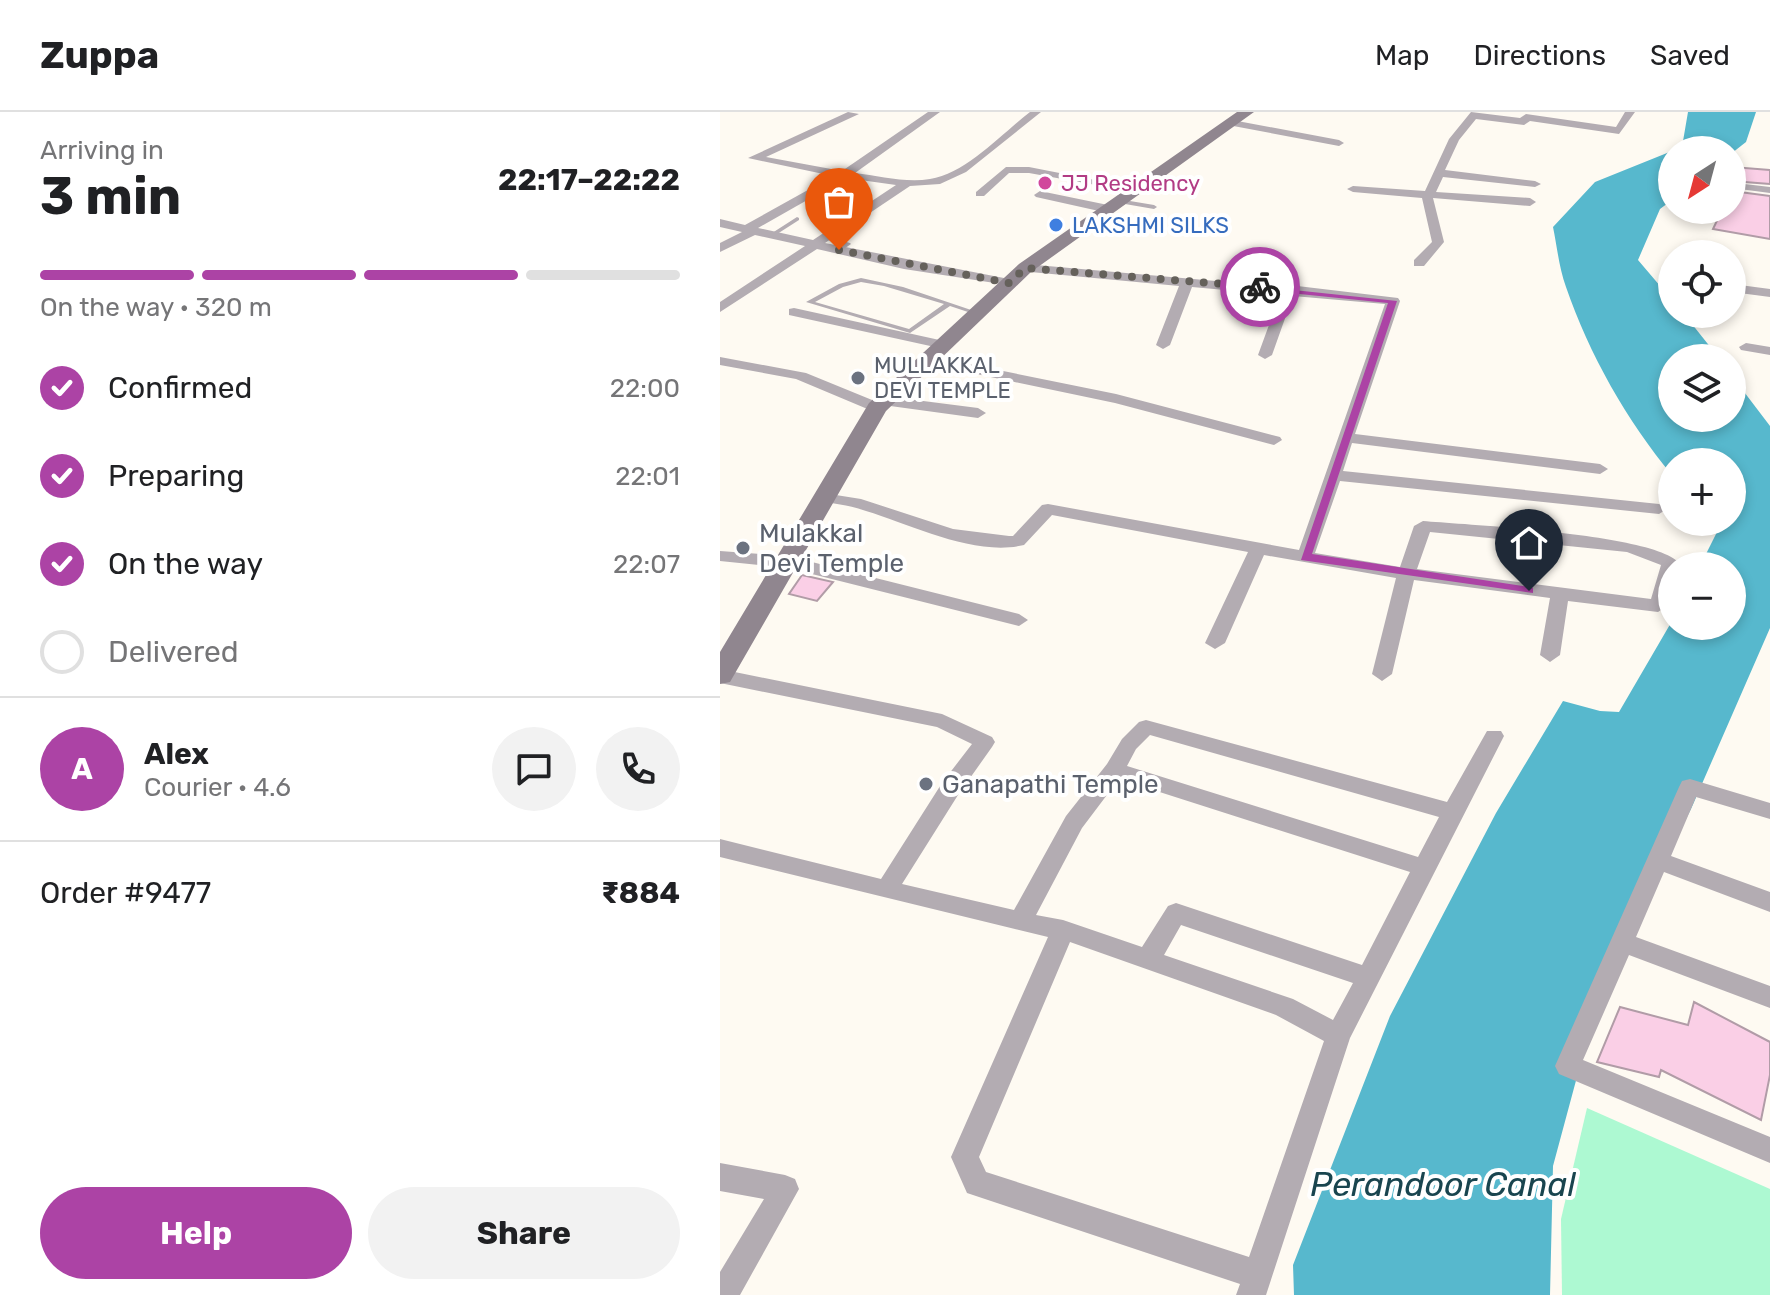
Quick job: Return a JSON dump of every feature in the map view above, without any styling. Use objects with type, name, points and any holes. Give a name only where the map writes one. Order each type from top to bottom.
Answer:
[{"type":"main road","points":[[720,676],[788,562],[823,496],[880,404],[1025,268],[1106,218],[1135,189],[1239,118]]},
{"type":"street","points":[[853,112],[810,135],[754,158],[933,184],[957,174],[1036,112]]},
{"type":"street","points":[[720,248],[847,173],[935,112]]},
{"type":"street","points":[[1419,263],[1438,242],[1428,212],[1429,194],[1454,139],[1473,114],[1524,122],[1526,117],[1619,131],[1630,112]]},
{"type":"street","points":[[1239,118],[1339,143]]},
{"type":"street","points":[[980,194],[1006,170],[1029,170],[1135,189]]},
{"type":"street","points":[[1438,173],[1535,184]]},
{"type":"street","points":[[720,308],[909,182]]},
{"type":"street","points":[[1746,187],[1770,190]]},
{"type":"street","points":[[1353,189],[1530,202]]},
{"type":"street","points":[[1040,195],[1106,218]]},
{"type":"street","points":[[720,223],[1009,283]]},
{"type":"street","points":[[1025,268],[1186,284],[1289,289],[1393,301],[1305,557]]},
{"type":"street","points":[[1163,345],[1186,284]]},
{"type":"street","points":[[1265,355],[1289,289]]},
{"type":"street","points":[[1746,290],[1770,293]]},
{"type":"street","points":[[794,312],[944,345]]},
{"type":"street","points":[[1746,347],[1770,351]]},
{"type":"street","points":[[929,360],[1116,399],[1274,440]]},
{"type":"street","points":[[720,361],[804,376],[880,404],[978,413]]},
{"type":"street","points":[[1346,438],[1600,469]]},
{"type":"street","points":[[1334,475],[1658,509]]},
{"type":"street","points":[[823,496],[863,501],[947,533],[988,540],[1018,541],[1048,509],[1305,557],[1407,573],[1560,595],[1658,606],[1670,563],[1660,556],[1628,547],[1423,526],[1407,573],[1387,640],[1382,674]]},
{"type":"street","points":[[1215,643],[1258,548]]},
{"type":"street","points":[[720,556],[788,562],[1019,620]]},
{"type":"street","points":[[1550,655],[1560,595]]},
{"type":"street","points":[[720,676],[942,721],[985,742],[950,789],[887,889]]},
{"type":"street","points":[[1020,922],[1074,822],[1114,770],[1129,744],[1146,727],[1452,812]]},
{"type":"street","points":[[1063,930],[965,1157],[977,1183],[1255,1285],[1338,1036],[1494,736]]},
{"type":"street","points":[[1114,770],[1425,868]]},
{"type":"street","points":[[1770,811],[1690,787],[1568,1066],[1770,1150]]},
{"type":"street","points":[[720,848],[1063,930],[1284,1007],[1338,1036]]},
{"type":"street","points":[[1658,860],[1770,902]]},
{"type":"street","points":[[1148,959],[1176,913],[1367,977]]},
{"type":"street","points":[[1622,942],[1770,997]]},
{"type":"street","points":[[720,1177],[785,1189],[723,1295]]},
{"type":"lane","points":[[1106,218],[1124,202],[1154,207]]},
{"type":"lane","points":[[772,235],[797,219]]},
{"type":"lane","points":[[948,304],[910,331],[809,302],[833,289],[864,280],[948,304],[977,313]]},
{"type":"green space","points":[[1587,1108],[1770,1189],[1770,1295],[1562,1295],[1561,1219]]},
{"type":"water","points":[[1688,112],[1756,112],[1746,142],[1746,136],[1684,136]]},
{"type":"water","name":"Perandoor Canal","points":[[1658,157],[1658,214],[1638,260],[1658,284],[1658,328],[1695,328],[1708,344],[1658,344],[1658,432],[1746,432],[1746,394],[1770,426],[1770,628],[1691,809],[1602,984],[1553,1166],[1550,1295],[1294,1295],[1293,1265],[1390,1016],[1496,813],[1563,701],[1600,711],[1619,712],[1661,640],[1746,640],[1746,552],[1707,552],[1715,536],[1746,536],[1746,448],[1658,448],[1658,458],[1598,362],[1564,280],[1553,227],[1595,182]]},
{"type":"building","points":[[1746,168],[1770,170],[1770,184],[1746,182]]},
{"type":"building","points":[[1746,193],[1770,196],[1770,239],[1713,229],[1715,224],[1746,224]]},
{"type":"building","points":[[802,575],[833,582],[817,601],[789,594]]},
{"type":"building","points":[[1694,1002],[1770,1042],[1770,1075],[1761,1120],[1661,1070],[1659,1077],[1597,1062],[1620,1007],[1688,1025]]},
{"type":"way so far","points":[[839,250],[1009,283],[1025,268],[1186,284],[1260,287]]},
{"type":"place","name":"JJ Residency","points":[[1045,183]]},
{"type":"place","name":"LAKSHMI SILKS","points":[[1056,225]]},
{"type":"place","name":"MULLAKKAL DEVI TEMPLE","points":[[858,378]]},
{"type":"place","name":"Mulakkal Devi Temple","points":[[743,548]]},
{"type":"place","name":"Ganapathi Temple","points":[[926,784]]},
{"type":"route","points":[[1260,287],[1393,301],[1305,557],[1529,591]]}]
